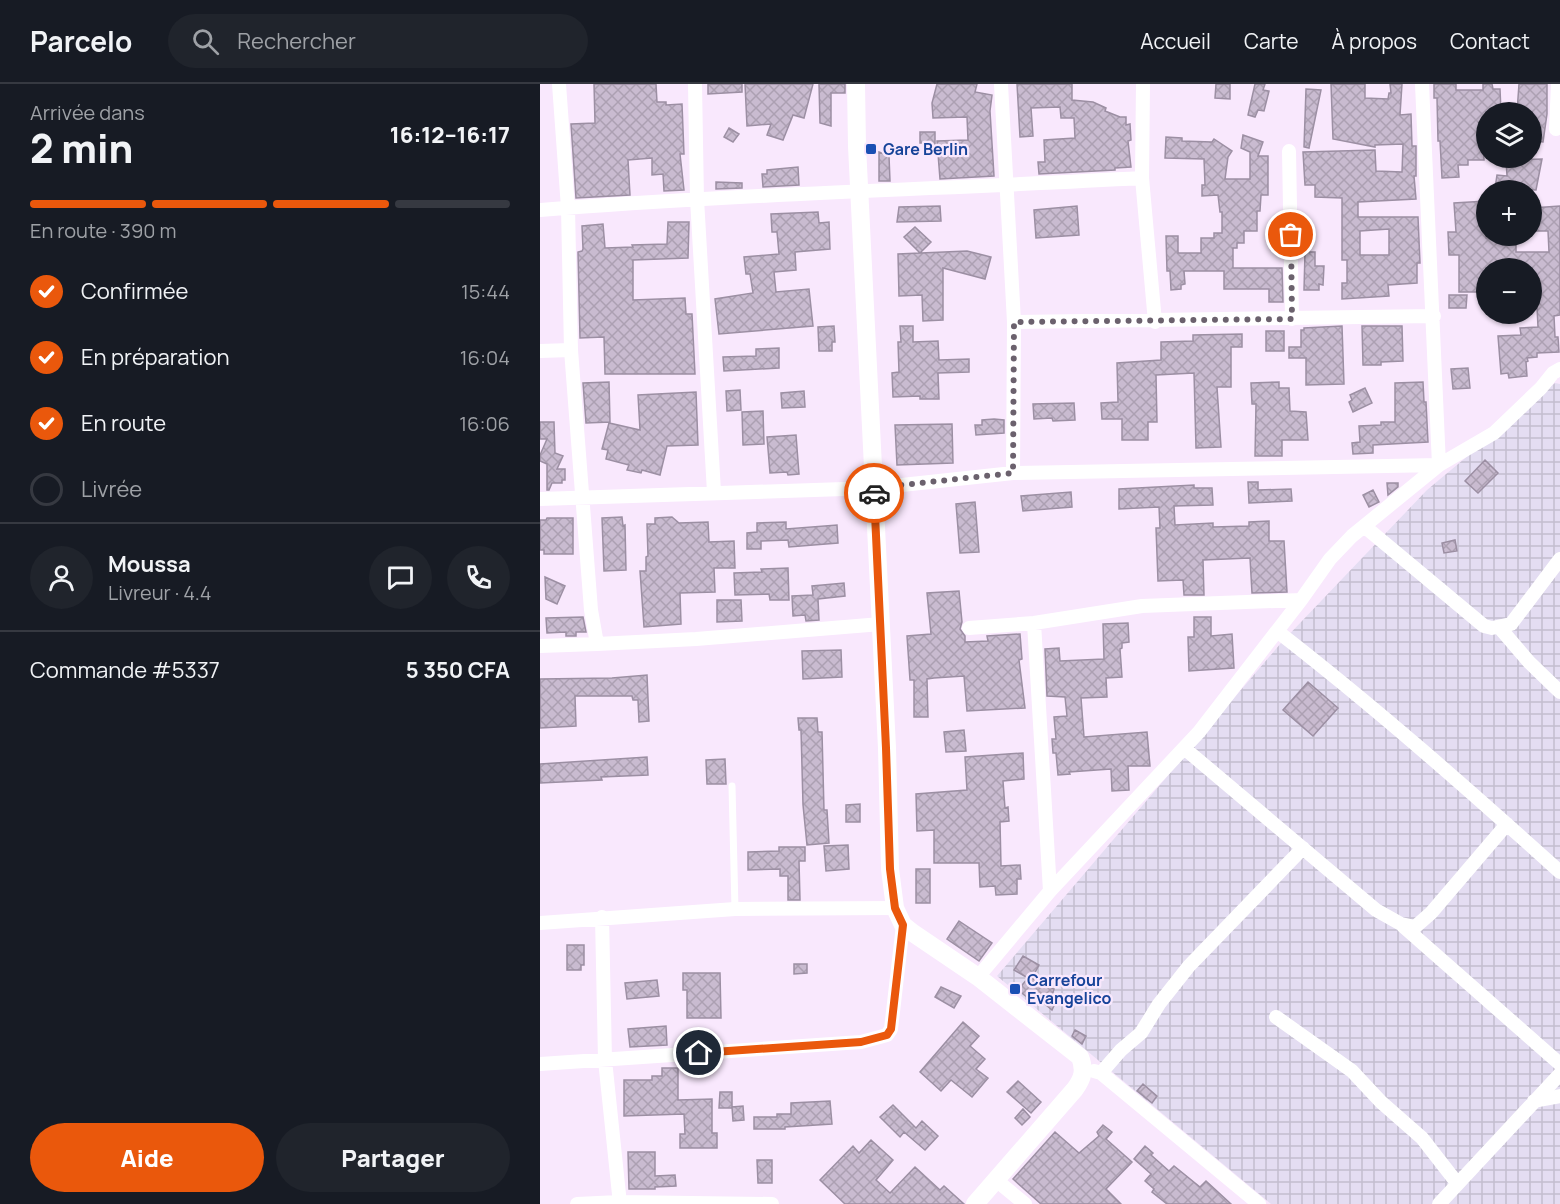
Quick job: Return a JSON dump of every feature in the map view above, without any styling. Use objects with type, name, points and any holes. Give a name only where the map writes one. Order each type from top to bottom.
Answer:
[{"type":"street","points":[[559,84],[568,208],[571,350],[591,610],[597,644]]},
{"type":"street","points":[[695,84],[697,200],[714,492]]},
{"type":"street","points":[[855,84],[890,869],[895,908],[903,925],[978,977],[1080,1056],[1092,1070],[1259,1204]]},
{"type":"street","points":[[1001,84],[1014,322],[1013,473]]},
{"type":"street","points":[[1143,84],[1142,178],[1155,322]]},
{"type":"street","points":[[1422,84],[1439,465]]},
{"type":"street","points":[[1556,129],[1558,84]]},
{"type":"street","points":[[1289,151],[1292,319]]},
{"type":"street","points":[[540,210],[859,190],[1142,178]]},
{"type":"street","points":[[1014,322],[1155,322],[1434,316]]},
{"type":"street","points":[[540,351],[571,350]]},
{"type":"street","points":[[978,977],[1050,891],[1199,732],[1278,631],[1330,559],[1352,536],[1439,465],[1494,433],[1541,388],[1553,373],[1560,369]]},
{"type":"street","points":[[540,499],[874,488],[1013,473],[1439,465]]},
{"type":"street","points":[[1364,526],[1484,626],[1499,627],[1511,624],[1560,559]]},
{"type":"street","points":[[969,628],[1034,623],[1142,606],[1301,600]]},
{"type":"street","points":[[1034,623],[1050,891]]},
{"type":"street","points":[[540,646],[696,639],[880,624]]},
{"type":"street","points":[[1499,627],[1529,662],[1560,692]]},
{"type":"street","points":[[1278,631],[1344,683],[1560,872]]},
{"type":"street","points":[[1184,748],[1376,910],[1401,924],[1560,1064]]},
{"type":"street","points":[[1401,924],[1415,927],[1431,913],[1507,824]]},
{"type":"street","points":[[975,1204],[1082,1080],[1141,1033],[1159,1004],[1190,966],[1303,848]]},
{"type":"street","points":[[540,923],[735,909],[895,908]]},
{"type":"street","points":[[602,917],[605,1060],[619,1203]]},
{"type":"street","points":[[540,1064],[861,1042],[887,1035],[891,1029],[903,925]]},
{"type":"street","points":[[1276,1017],[1352,1071],[1381,1102],[1422,1138],[1457,1183]]},
{"type":"street","points":[[1439,1204],[1560,1074]]},
{"type":"street","points":[[1534,1101],[1560,1096]]},
{"type":"street","points":[[996,1180],[1025,1204]]},
{"type":"street","points":[[577,1204],[772,1204]]},
{"type":"lane","points":[[732,786],[735,909]]},
{"type":"shaded area","points":[[1555,383],[1560,384],[1560,1204],[1271,1204],[997,976],[1281,643],[1427,490]]},
{"type":"building","points":[[594,84],[656,84],[657,102],[666,102],[666,105],[682,104],[684,154],[680,154],[684,190],[664,191],[663,174],[652,175],[652,158],[628,160],[630,195],[576,198],[571,124],[595,123]]},
{"type":"building","points":[[708,84],[742,84],[742,92],[708,94]]},
{"type":"building","points":[[745,84],[813,84],[804,118],[793,115],[783,140],[767,135],[771,124],[747,126]]},
{"type":"building","points":[[819,84],[845,84],[845,93],[831,93],[831,126],[820,123]]},
{"type":"building","points":[[937,84],[977,84],[975,92],[992,95],[990,111],[994,176],[940,179],[937,141],[968,140],[967,117],[933,118],[932,103]]},
{"type":"building","points":[[1017,84],[1072,84],[1072,100],[1093,102],[1106,108],[1105,111],[1126,117],[1126,125],[1130,124],[1131,140],[1128,141],[1131,167],[1039,174],[1038,162],[1045,162],[1044,140],[1075,138],[1074,118],[1061,118],[1060,107],[1031,108],[1033,136],[1020,137]]},
{"type":"building","points":[[1216,84],[1230,84],[1230,99],[1215,98]]},
{"type":"building","points":[[1255,84],[1265,84],[1263,90],[1269,91],[1264,111],[1258,110],[1255,117],[1248,115]]},
{"type":"building","points":[[1331,84],[1365,84],[1365,98],[1388,99],[1391,93],[1390,84],[1402,84],[1400,115],[1411,114],[1412,146],[1416,146],[1416,176],[1414,176],[1416,199],[1358,202],[1358,217],[1418,217],[1420,263],[1417,263],[1417,283],[1388,285],[1389,296],[1342,299],[1342,283],[1347,283],[1347,260],[1342,260],[1342,198],[1315,197],[1315,185],[1305,185],[1303,152],[1375,150],[1376,171],[1402,172],[1403,144],[1375,145],[1375,147],[1333,139]],"holes":[[[1389,229],[1389,255],[1360,255],[1360,231]]]},
{"type":"building","points":[[1434,84],[1456,84],[1456,90],[1483,90],[1483,84],[1492,84],[1493,89],[1500,89],[1501,102],[1476,102],[1476,160],[1468,160],[1468,165],[1458,165],[1459,177],[1442,178],[1437,98],[1434,98]]},
{"type":"building","points":[[1519,84],[1547,84],[1547,114],[1543,142],[1542,102],[1518,102]]},
{"type":"building","points":[[1306,89],[1321,90],[1309,148],[1304,147]]},
{"type":"building","points":[[729,128],[739,134],[733,142],[724,137]]},
{"type":"building","points":[[920,132],[935,132],[935,148],[925,148],[925,143],[920,143]]},
{"type":"building","points":[[1243,135],[1263,142],[1258,156],[1268,156],[1268,195],[1261,195],[1260,211],[1257,211],[1257,231],[1244,231],[1244,243],[1237,243],[1237,248],[1233,248],[1233,268],[1282,268],[1283,302],[1269,302],[1269,289],[1224,289],[1224,271],[1184,271],[1185,284],[1181,285],[1181,289],[1171,290],[1170,271],[1167,271],[1166,236],[1178,236],[1178,253],[1201,253],[1201,238],[1214,238],[1214,233],[1222,233],[1222,212],[1220,212],[1218,195],[1202,196],[1202,185],[1205,185],[1204,159],[1165,158],[1166,137],[1182,138],[1182,141],[1212,142],[1214,139],[1232,151],[1228,157],[1225,179],[1250,179],[1250,152],[1241,148]]},
{"type":"building","points":[[879,152],[889,156],[890,181],[879,181]]},
{"type":"building","points":[[798,167],[799,185],[763,187],[762,174],[767,174],[767,170]]},
{"type":"building","points":[[1506,168],[1540,168],[1538,180],[1496,180],[1497,175],[1507,176]]},
{"type":"building","points":[[716,182],[742,183],[742,188],[716,189]]},
{"type":"building","points":[[1476,202],[1476,246],[1516,246],[1516,252],[1549,252],[1548,231],[1542,231],[1542,207],[1560,206],[1560,315],[1554,316],[1555,337],[1558,337],[1559,352],[1537,353],[1537,357],[1527,358],[1527,376],[1509,378],[1508,373],[1501,374],[1498,336],[1521,335],[1520,328],[1538,327],[1538,324],[1542,324],[1542,258],[1476,258],[1476,292],[1459,292],[1459,255],[1449,255],[1448,232],[1456,232],[1454,203]]},
{"type":"building","points":[[940,206],[941,221],[897,222],[899,207]]},
{"type":"building","points":[[1077,206],[1079,235],[1036,238],[1034,210]]},
{"type":"building","points":[[818,212],[819,223],[829,222],[830,249],[795,252],[796,270],[774,272],[776,292],[809,289],[813,326],[719,334],[715,299],[753,293],[750,274],[746,274],[744,257],[779,254],[777,232],[772,232],[771,214]]},
{"type":"building","points":[[668,222],[689,222],[688,258],[633,260],[633,300],[685,298],[686,314],[692,314],[695,374],[605,374],[604,337],[580,338],[578,252],[583,249],[582,226],[603,224],[605,248],[633,247],[632,245],[667,244]]},
{"type":"building","points":[[915,227],[931,242],[920,253],[904,237]]},
{"type":"building","points":[[967,251],[991,257],[985,279],[943,268],[943,320],[923,321],[922,295],[899,296],[898,254]]},
{"type":"building","points":[[1305,252],[1315,252],[1315,266],[1324,266],[1323,285],[1319,284],[1319,290],[1304,290]]},
{"type":"building","points":[[1449,295],[1467,295],[1466,308],[1449,308]]},
{"type":"building","points":[[834,326],[835,342],[832,342],[832,351],[819,351],[818,327]]},
{"type":"building","points":[[900,326],[913,326],[913,342],[938,341],[939,360],[969,359],[969,372],[938,373],[939,399],[920,399],[920,396],[893,397],[892,373],[899,372]]},
{"type":"building","points":[[1342,326],[1344,384],[1306,385],[1306,358],[1289,358],[1289,347],[1301,347],[1301,330],[1304,328]]},
{"type":"building","points":[[1362,326],[1402,326],[1403,361],[1363,365]]},
{"type":"building","points":[[1266,331],[1284,331],[1284,351],[1266,351]]},
{"type":"building","points":[[1242,334],[1242,347],[1231,347],[1231,387],[1217,387],[1221,447],[1196,448],[1194,373],[1156,375],[1157,422],[1148,422],[1148,440],[1122,440],[1122,419],[1102,419],[1101,403],[1118,402],[1117,363],[1161,360],[1161,342],[1193,341],[1193,335]]},
{"type":"building","points":[[779,348],[779,368],[724,371],[723,357],[756,356],[756,349]]},
{"type":"building","points":[[1468,368],[1470,388],[1453,389],[1451,369]]},
{"type":"building","points":[[609,382],[610,422],[586,423],[583,383]]},
{"type":"building","points":[[1279,382],[1279,388],[1289,388],[1290,411],[1306,412],[1308,440],[1282,440],[1282,456],[1255,456],[1256,404],[1252,404],[1251,383]]},
{"type":"building","points":[[1423,382],[1428,442],[1373,445],[1373,453],[1353,454],[1352,443],[1360,442],[1359,426],[1395,422],[1395,383]]},
{"type":"building","points":[[1365,388],[1372,403],[1353,412],[1349,402],[1352,400],[1350,395]]},
{"type":"building","points":[[740,390],[741,410],[727,411],[726,391]]},
{"type":"building","points":[[804,391],[805,407],[782,408],[781,393]]},
{"type":"building","points":[[696,392],[698,445],[667,446],[660,475],[642,470],[641,473],[627,470],[629,465],[606,459],[608,450],[602,449],[609,423],[640,430],[638,395]]},
{"type":"building","points":[[1074,403],[1075,420],[1034,419],[1033,404]]},
{"type":"building","points":[[763,411],[764,444],[743,445],[742,412]]},
{"type":"building","points":[[982,420],[1004,420],[1004,433],[976,435],[975,425],[982,425]]},
{"type":"building","points":[[540,422],[554,422],[555,453],[563,456],[557,469],[565,469],[565,480],[562,480],[562,483],[552,483],[549,490],[547,490],[547,464],[540,461],[540,455],[547,439],[540,439]]},
{"type":"building","points":[[952,424],[953,463],[897,465],[895,425]]},
{"type":"building","points":[[796,435],[799,474],[770,473],[767,437]]},
{"type":"building","points":[[1485,460],[1498,473],[1478,493],[1465,481]]},
{"type":"building","points":[[1248,482],[1258,482],[1258,490],[1291,489],[1292,501],[1249,503]]},
{"type":"building","points":[[1387,483],[1398,483],[1398,487],[1388,495]]},
{"type":"building","points":[[1194,485],[1194,488],[1212,488],[1213,505],[1174,506],[1175,525],[1213,523],[1213,527],[1249,526],[1249,522],[1269,521],[1269,541],[1284,541],[1287,592],[1252,593],[1250,558],[1203,560],[1204,595],[1184,595],[1183,580],[1158,581],[1156,528],[1160,528],[1159,507],[1119,509],[1119,489]]},
{"type":"building","points":[[1373,490],[1379,502],[1369,507],[1363,495]]},
{"type":"building","points":[[1071,492],[1072,507],[1023,511],[1021,496]]},
{"type":"building","points":[[975,502],[979,552],[960,553],[956,504]]},
{"type":"building","points":[[622,517],[623,526],[625,525],[626,570],[604,571],[602,518]]},
{"type":"building","points":[[672,517],[679,523],[708,522],[709,542],[734,541],[735,568],[714,568],[715,592],[680,593],[681,624],[644,627],[640,571],[646,571],[647,524],[655,524],[655,518]]},
{"type":"building","points":[[573,518],[573,554],[544,554],[544,550],[540,550],[540,520]]},
{"type":"building","points":[[786,522],[786,529],[837,525],[838,543],[789,547],[788,540],[761,541],[761,549],[747,549],[747,533],[757,532],[757,523]]},
{"type":"building","points":[[1455,540],[1457,551],[1444,553],[1442,543]]},
{"type":"building","points":[[788,568],[789,600],[770,600],[769,594],[735,595],[734,573]]},
{"type":"building","points":[[545,577],[565,586],[557,604],[546,599]]},
{"type":"building","points":[[844,583],[845,596],[818,599],[819,620],[806,621],[805,615],[793,616],[792,596],[813,595],[812,586]]},
{"type":"building","points":[[959,591],[962,622],[960,629],[965,636],[965,642],[988,641],[987,636],[1020,634],[1022,659],[1019,660],[1025,708],[967,711],[964,676],[934,678],[927,679],[928,717],[914,717],[914,680],[910,680],[907,636],[931,634],[927,593]]},
{"type":"building","points":[[717,600],[741,600],[742,621],[717,622]]},
{"type":"building","points":[[583,617],[586,632],[576,632],[576,636],[566,636],[566,632],[547,633],[546,618]]},
{"type":"building","points":[[1194,617],[1211,617],[1211,636],[1232,634],[1234,668],[1189,671],[1188,637],[1194,637]]},
{"type":"building","points":[[1128,623],[1129,642],[1122,643],[1120,649],[1122,677],[1106,678],[1107,697],[1081,698],[1084,737],[1147,732],[1150,766],[1128,766],[1129,790],[1112,791],[1111,769],[1058,775],[1052,739],[1056,739],[1054,717],[1067,716],[1065,697],[1047,696],[1045,649],[1059,648],[1060,661],[1104,659],[1103,624]]},
{"type":"building","points":[[841,650],[842,677],[803,679],[802,651]]},
{"type":"building","points":[[647,675],[649,721],[639,722],[638,700],[633,700],[632,696],[575,696],[576,726],[540,728],[540,679]]},
{"type":"building","points":[[1308,682],[1338,708],[1313,736],[1283,710]]},
{"type":"building","points":[[798,718],[817,718],[818,732],[822,732],[824,810],[827,810],[829,843],[807,845],[803,805],[801,730],[799,730]]},
{"type":"building","points":[[964,730],[966,751],[946,752],[944,732]]},
{"type":"building","points":[[1023,753],[1024,779],[1003,781],[1005,808],[1008,807],[1009,821],[1000,822],[1001,866],[1020,865],[1021,879],[1017,879],[1017,894],[996,895],[995,886],[980,887],[979,863],[934,863],[934,830],[917,831],[916,794],[967,790],[965,757]]},
{"type":"building","points":[[647,757],[648,775],[540,783],[540,764]]},
{"type":"building","points":[[725,759],[726,784],[707,784],[706,760]]},
{"type":"building","points":[[860,804],[860,822],[846,822],[846,805]]},
{"type":"building","points":[[848,845],[849,869],[826,871],[824,846]]},
{"type":"building","points":[[779,847],[805,847],[805,861],[799,861],[800,900],[788,900],[788,876],[780,876],[780,869],[748,870],[748,852],[779,851]]},
{"type":"building","points":[[916,869],[930,869],[930,903],[916,903]]},
{"type":"building","points":[[959,921],[992,943],[979,961],[947,939]]},
{"type":"building","points":[[567,945],[584,945],[584,965],[581,965],[581,970],[567,970]]},
{"type":"building","points":[[1023,956],[1039,965],[1032,978],[1041,985],[1054,989],[1052,996],[1057,999],[1052,1010],[1032,993],[1028,998],[1018,990],[1028,978],[1014,970]]},
{"type":"building","points":[[794,964],[807,964],[807,973],[794,974]]},
{"type":"building","points":[[683,973],[720,973],[721,1018],[687,1018],[687,990],[683,990]]},
{"type":"building","points":[[657,980],[659,996],[627,999],[625,983]]},
{"type":"building","points":[[941,987],[961,996],[954,1008],[935,997]]},
{"type":"building","points":[[963,1022],[979,1036],[970,1046],[985,1059],[976,1069],[988,1078],[972,1097],[951,1080],[941,1091],[920,1072]]},
{"type":"building","points":[[666,1026],[667,1045],[630,1047],[628,1029]]},
{"type":"building","points":[[1075,1030],[1086,1036],[1082,1044],[1072,1036]]},
{"type":"building","points":[[662,1068],[678,1068],[678,1100],[712,1099],[712,1133],[717,1133],[717,1148],[680,1148],[680,1134],[685,1134],[684,1114],[624,1116],[624,1080],[652,1080],[652,1076],[662,1076]]},
{"type":"building","points":[[1018,1081],[1041,1102],[1031,1113],[1007,1092]]},
{"type":"building","points":[[1143,1084],[1157,1096],[1152,1103],[1137,1091]]},
{"type":"building","points":[[720,1092],[732,1092],[732,1108],[719,1108]]},
{"type":"building","points":[[830,1101],[832,1124],[785,1127],[785,1129],[754,1129],[754,1117],[777,1117],[777,1114],[791,1114],[791,1103]]},
{"type":"building","points":[[893,1105],[916,1128],[922,1121],[938,1136],[925,1150],[904,1132],[900,1137],[880,1117]]},
{"type":"building","points":[[743,1106],[744,1120],[733,1121],[732,1107]]},
{"type":"building","points":[[1023,1109],[1030,1117],[1022,1125],[1015,1118]]},
{"type":"building","points":[[1103,1125],[1112,1132],[1106,1139],[1132,1162],[1106,1189],[1121,1204],[1041,1204],[1013,1179],[1055,1132],[1079,1153],[1099,1136],[1097,1132]]},
{"type":"building","points":[[871,1140],[893,1160],[876,1180],[890,1193],[915,1167],[940,1190],[944,1186],[964,1204],[845,1204],[820,1180],[853,1146],[859,1153]]},
{"type":"building","points":[[1145,1146],[1153,1153],[1151,1155],[1169,1171],[1174,1166],[1200,1187],[1206,1181],[1231,1204],[1167,1204],[1152,1192],[1154,1189],[1145,1181],[1151,1174],[1134,1159]]},
{"type":"building","points":[[628,1152],[655,1152],[655,1176],[675,1175],[676,1186],[629,1189]]},
{"type":"building","points":[[757,1160],[772,1160],[772,1183],[758,1183]]},
{"type":"way so far","points":[[874,493],[874,488],[1013,473],[1014,322],[1292,319],[1291,235]]},
{"type":"place","name":"Gare Berlin","points":[[871,149]]},
{"type":"place","name":"Carrefour Evangelico","points":[[1015,989]]},
{"type":"route","points":[[699,1053],[861,1042],[887,1035],[891,1029],[903,925],[895,908],[890,869],[874,493]]}]
